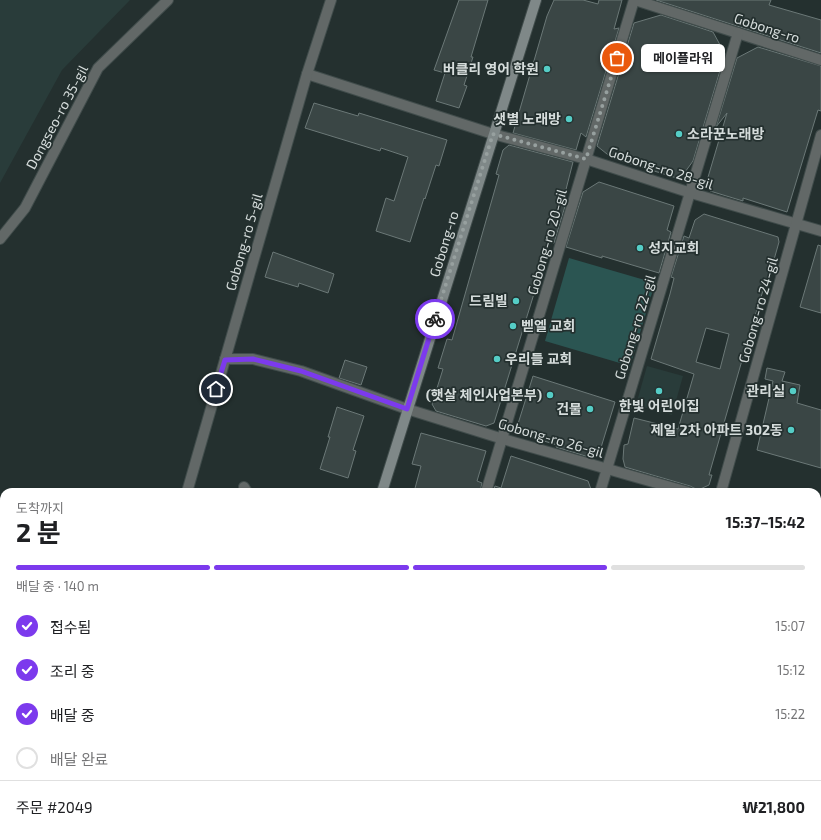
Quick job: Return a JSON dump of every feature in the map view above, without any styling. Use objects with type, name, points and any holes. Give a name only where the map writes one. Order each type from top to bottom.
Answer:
[{"type":"street","name":"Dongseo-ro 35-gil","points":[[0,239],[25,208],[98,68],[168,0]]},
{"type":"street","name":"Gobong-ro 5-gil","points":[[187,488],[307,74],[331,0]]},
{"type":"street","name":"Gobong-ro","points":[[383,488],[536,0]]},
{"type":"street","name":"Gobong-ro","points":[[635,0],[821,60]]},
{"type":"street","name":"Gobong-ro 20-gil","points":[[487,488],[635,0]]},
{"type":"street","name":"Gobong-ro 22-gil","points":[[601,488],[738,33]]},
{"type":"street","points":[[307,74],[493,134]]},
{"type":"street","name":"Gobong-ro 28-gil","points":[[493,134],[586,159],[691,193],[821,231]]},
{"type":"street","name":"Gobong-ro 24-gil","points":[[722,488],[821,135]]},
{"type":"street","points":[[225,360],[253,359],[301,371],[407,409]]},
{"type":"street","name":"Gobong-ro 26-gil","points":[[407,409],[503,439],[674,488]]},
{"type":"shaded area","points":[[0,0],[130,0],[62,70],[0,183]]},
{"type":"shaded area","points":[[569,258],[655,283],[630,366],[545,341]]},
{"type":"shaded area","name":"한빛 어린이집","points":[[647,366],[683,376],[672,415],[636,405]]},
{"type":"building","points":[[459,0],[488,0],[464,85],[467,86],[459,108],[436,101],[445,73],[434,70]]},
{"type":"building","points":[[554,0],[583,0],[598,4],[599,0],[622,0],[614,29],[619,28],[586,137],[581,133],[576,150],[513,133],[547,16]]},
{"type":"building","points":[[656,0],[771,0],[769,5],[821,20],[821,53]]},
{"type":"building","points":[[661,15],[713,32],[725,54],[693,161],[680,179],[612,158],[597,146],[634,23]]},
{"type":"building","points":[[758,47],[821,66],[821,111],[818,110],[787,212],[743,198],[743,201],[710,191],[706,184],[727,113],[716,127],[737,58]]},
{"type":"building","points":[[314,103],[358,116],[359,113],[447,140],[439,166],[436,165],[425,199],[424,198],[410,242],[376,231],[386,198],[394,201],[408,157],[381,148],[380,151],[305,128]]},
{"type":"building","points":[[509,145],[573,162],[562,205],[566,203],[554,243],[550,242],[494,423],[486,426],[436,411],[432,404],[443,369],[438,368],[447,339],[452,340],[499,175],[496,174],[503,150]]},
{"type":"building","points":[[599,182],[674,206],[667,230],[671,232],[659,273],[566,247],[583,192]]},
{"type":"building","points":[[704,214],[778,237],[779,242],[768,281],[766,281],[751,329],[709,475],[712,475],[709,485],[702,488],[694,488],[625,467],[623,459],[624,445],[628,444],[634,418],[678,429],[694,374],[651,359],[674,278],[671,277],[684,236],[689,238],[695,220]],"holes":[[[706,328],[729,334],[720,369],[696,362]]]},
{"type":"building","points":[[818,245],[821,246],[821,313],[800,307]]},
{"type":"building","points":[[273,252],[334,274],[328,293],[299,283],[298,287],[265,277]]},
{"type":"building","points":[[345,360],[367,367],[361,385],[339,378]]},
{"type":"building","name":"제일 2차 아파트 302동","points":[[767,368],[785,372],[782,381],[800,385],[797,403],[821,410],[821,468],[757,450],[773,381],[765,379]]},
{"type":"building","points":[[533,376],[615,402],[599,454],[592,458],[521,434],[517,427]]},
{"type":"building","points":[[337,407],[364,416],[353,450],[356,451],[348,478],[320,469]]},
{"type":"building","points":[[421,433],[486,451],[477,481],[482,483],[481,488],[415,488],[421,466],[412,464]]},
{"type":"building","points":[[511,456],[588,481],[591,488],[501,488]]},
{"type":"way so far","points":[[435,319],[493,134],[586,159],[617,58]]},
{"type":"place","name":"메이플라워","points":[[617,58]]},
{"type":"place","name":"버클리 영어 학원","points":[[547,69]]},
{"type":"place","name":"샛별 노래방","points":[[569,119]]},
{"type":"place","name":"소라꾼노래방","points":[[679,134]]},
{"type":"place","name":"성지교회","points":[[640,248]]},
{"type":"place","name":"드림빌","points":[[516,301]]},
{"type":"place","name":"벧엘 교회","points":[[513,326]]},
{"type":"place","name":"우리들 교회","points":[[497,359]]},
{"type":"place","name":"한빛 어린이집","points":[[659,391]]},
{"type":"place","name":"관리실","points":[[793,391]]},
{"type":"place","name":"(햇살 체인사업본부)","points":[[550,395]]},
{"type":"place","name":"건물","points":[[590,409]]},
{"type":"place","name":"제일 2차 아파트 302동","points":[[791,430]]},
{"type":"route","points":[[216,389],[225,360],[253,359],[301,371],[407,409],[435,319]]}]
